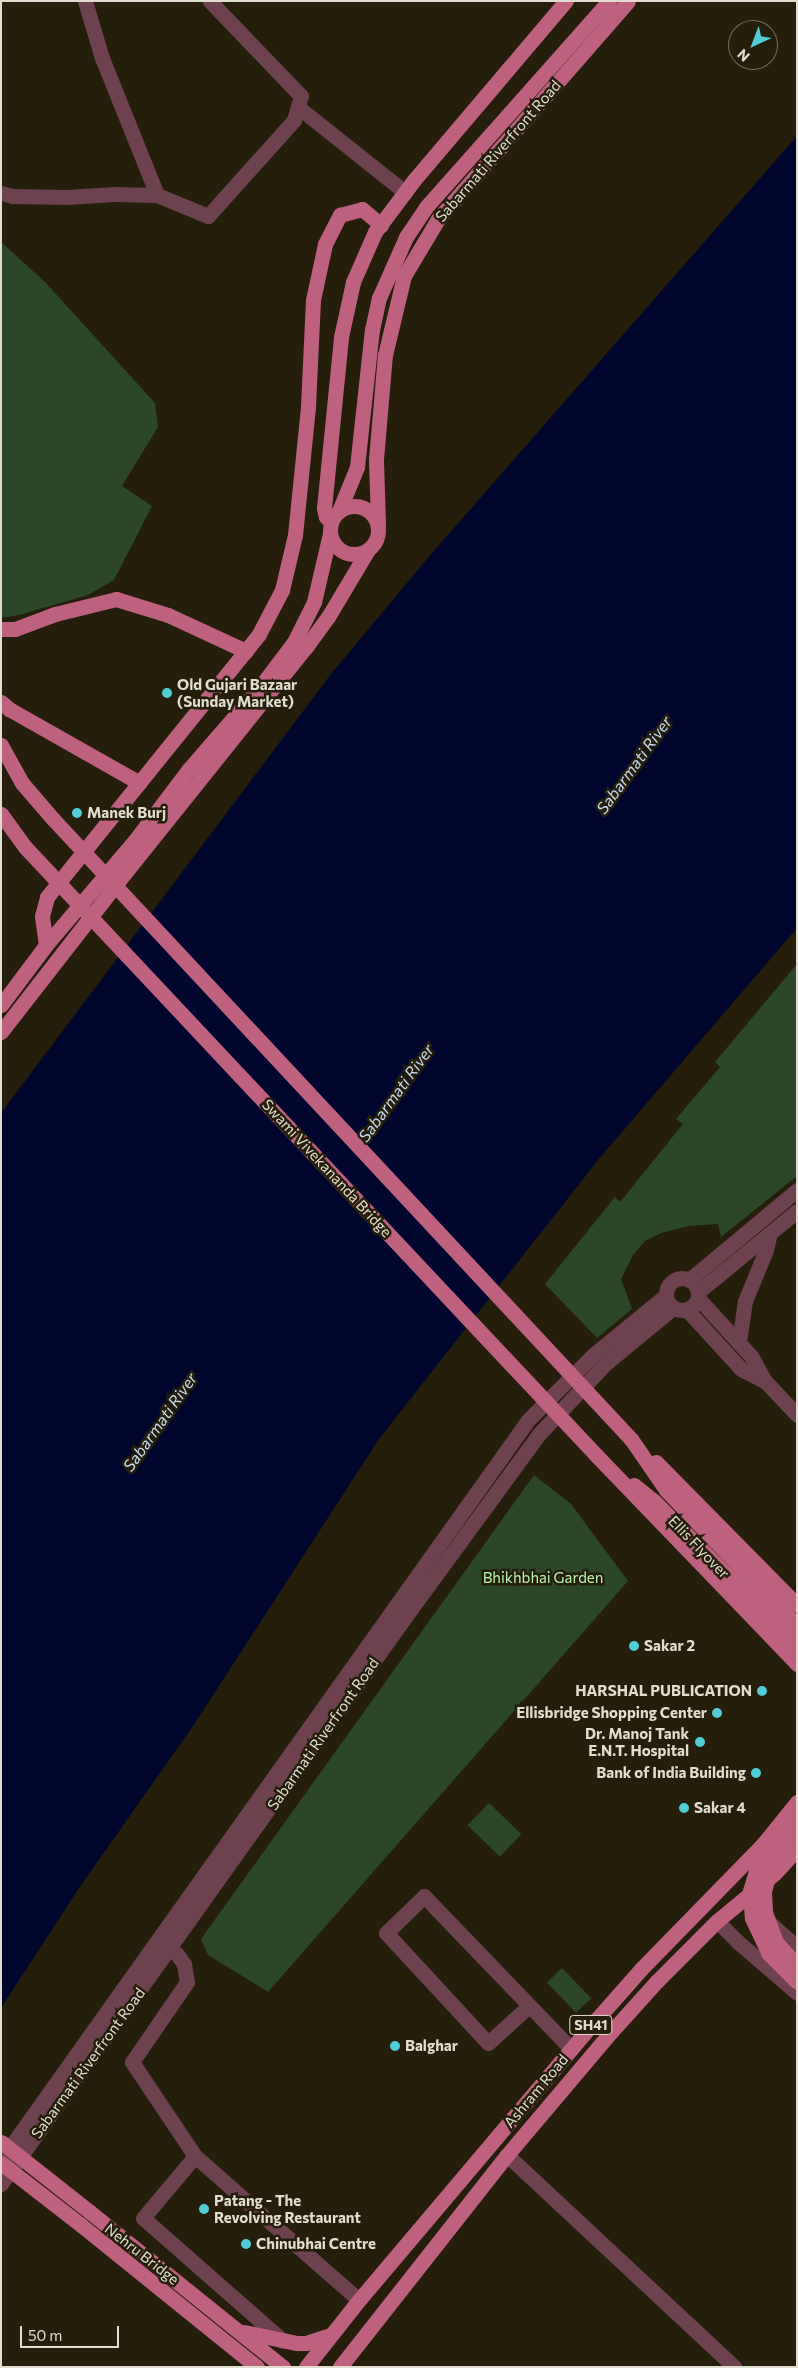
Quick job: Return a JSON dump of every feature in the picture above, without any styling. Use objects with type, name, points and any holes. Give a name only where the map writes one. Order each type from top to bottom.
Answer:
[{"type":"main road","points":[[334,522],[326,517],[324,508],[341,337],[353,282],[375,232],[405,192],[566,1]]},
{"type":"main road","points":[[1,1005],[46,945],[136,838],[189,769],[260,686],[294,642],[314,602],[334,522],[357,467],[372,330],[379,298],[406,237],[426,207],[608,1]]},
{"type":"main road","name":"Sabarmati Riverfront Road","points":[[378,524],[376,459],[385,355],[404,276],[438,219],[628,1]]},
{"type":"main road","points":[[46,945],[42,916],[47,897],[259,634],[282,590],[295,535],[308,406],[313,300],[325,244],[340,215],[362,208],[381,224]]},
{"type":"main road","points":[[1,1032],[328,617],[368,550],[377,539],[378,524],[372,514],[362,507],[350,506],[334,522],[335,544],[345,552],[356,554],[368,550]]},
{"type":"main road","points":[[1,629],[15,629],[55,614],[116,599],[168,615],[246,650]]},
{"type":"main road","points":[[1,702],[9,710],[140,783]]},
{"type":"main road","points":[[1,745],[22,783],[53,819],[630,1439],[643,1449],[797,1605]]},
{"type":"main road","name":"Swami Vivekananda Bridge","points":[[1,814],[25,847],[596,1455],[626,1484]]},
{"type":"main road","name":"Ellis Flyover","points":[[630,1439],[666,1490],[797,1626]]},
{"type":"main road","points":[[626,1484],[797,1664]]},
{"type":"main road","name":"Ellis Flyover","points":[[626,1484],[654,1501],[797,1646]]},
{"type":"main road","name":"Ashram Road","points":[[306,2367],[571,2049],[642,1968],[763,1844],[797,1802]]},
{"type":"main road","points":[[797,1816],[765,1853],[756,1871],[750,1891],[752,1918],[768,1953],[797,1982]]},
{"type":"main road","points":[[797,1833],[777,1855],[770,1869],[764,1892],[764,1912],[776,1942],[797,1965]]},
{"type":"main road","name":"Ashram Road","points":[[341,2367],[507,2155],[656,1981],[717,1921],[775,1873],[797,1849]]},
{"type":"main road","name":"Nehru Bridge","points":[[1,2142],[283,2367]]},
{"type":"main road","name":"Nehru Bridge","points":[[1,2161],[252,2365]]},
{"type":"main road","points":[[240,2331],[284,2341],[306,2343],[331,2335]]},
{"type":"street","points":[[85,1],[102,58],[156,195]]},
{"type":"street","points":[[1,193],[12,196],[67,197],[115,194],[156,195],[208,216],[294,120],[301,96],[210,1]]},
{"type":"street","points":[[298,107],[405,192]]},
{"type":"street","points":[[675,1304],[693,1306],[695,1290],[797,1190]]},
{"type":"street","points":[[695,1290],[797,1212]]},
{"type":"street","points":[[739,1342],[745,1301],[766,1250],[770,1233]]},
{"type":"street","points":[[765,1381],[741,1369],[675,1304],[667,1286],[675,1279],[695,1290],[752,1356],[765,1381],[797,1415]]},
{"type":"street","name":"Sabarmati Riverfront Road","points":[[1,2184],[528,1420],[593,1355],[675,1304]]},
{"type":"street","points":[[529,2006],[488,2044],[386,1933],[424,1896],[571,2049]]},
{"type":"street","points":[[741,1903],[768,1921],[797,1947]]},
{"type":"street","points":[[717,1921],[738,1942],[797,1993]]},
{"type":"street","points":[[165,1944],[184,1964],[186,1982],[132,2062],[195,2156],[360,2300]]},
{"type":"street","name":"Sabarmati Riverfront Road","points":[[1,2161],[165,1944]]},
{"type":"street","points":[[507,2155],[734,2367]]},
{"type":"street","points":[[195,2156],[143,2218],[284,2341]]},
{"type":"green space","points":[[1,242],[45,282],[155,403],[158,427],[122,486],[152,506],[114,580],[88,595],[19,615],[1,618]]},
{"type":"green space","points":[[797,964],[797,1176],[721,1237],[718,1224],[689,1226],[661,1233],[645,1241],[633,1255],[621,1279],[632,1309],[597,1338],[545,1284],[615,1197],[620,1202],[683,1124],[676,1119],[720,1067],[715,1062]]},
{"type":"green space","name":"Bhikhbhai Garden","points":[[534,1475],[571,1504],[628,1581],[268,1992],[208,1955],[201,1939]]},
{"type":"green space","points":[[489,1803],[521,1834],[500,1857],[467,1825]]},
{"type":"green space","points":[[562,1968],[591,1998],[576,2013],[547,1983]]},
{"type":"water","name":"Sabarmati River","points":[[797,136],[797,928],[598,1160],[379,1439],[193,1726],[79,1888],[1,2008],[1,1113],[331,674],[433,552]]},
{"type":"place","name":"Old Gujari Bazaar (Sunday Market)","points":[[167,693]]},
{"type":"place","name":"Manek Burj","points":[[77,813]]},
{"type":"place","name":"Sakar 2","points":[[634,1646]]},
{"type":"place","name":"HARSHAL PUBLICATION","points":[[762,1691]]},
{"type":"place","name":"Ellisbridge Shopping Center","points":[[717,1713]]},
{"type":"place","name":"Dr. Manoj Tank E.N.T. Hospital","points":[[700,1742]]},
{"type":"place","name":"Bank of India Building","points":[[756,1773]]},
{"type":"place","name":"Sakar 4","points":[[684,1808]]},
{"type":"place","name":"Balghar","points":[[395,2046]]},
{"type":"place","name":"Patang - The Revolving Restaurant","points":[[204,2209]]},
{"type":"place","name":"Chinubhai Centre","points":[[246,2244]]}]
